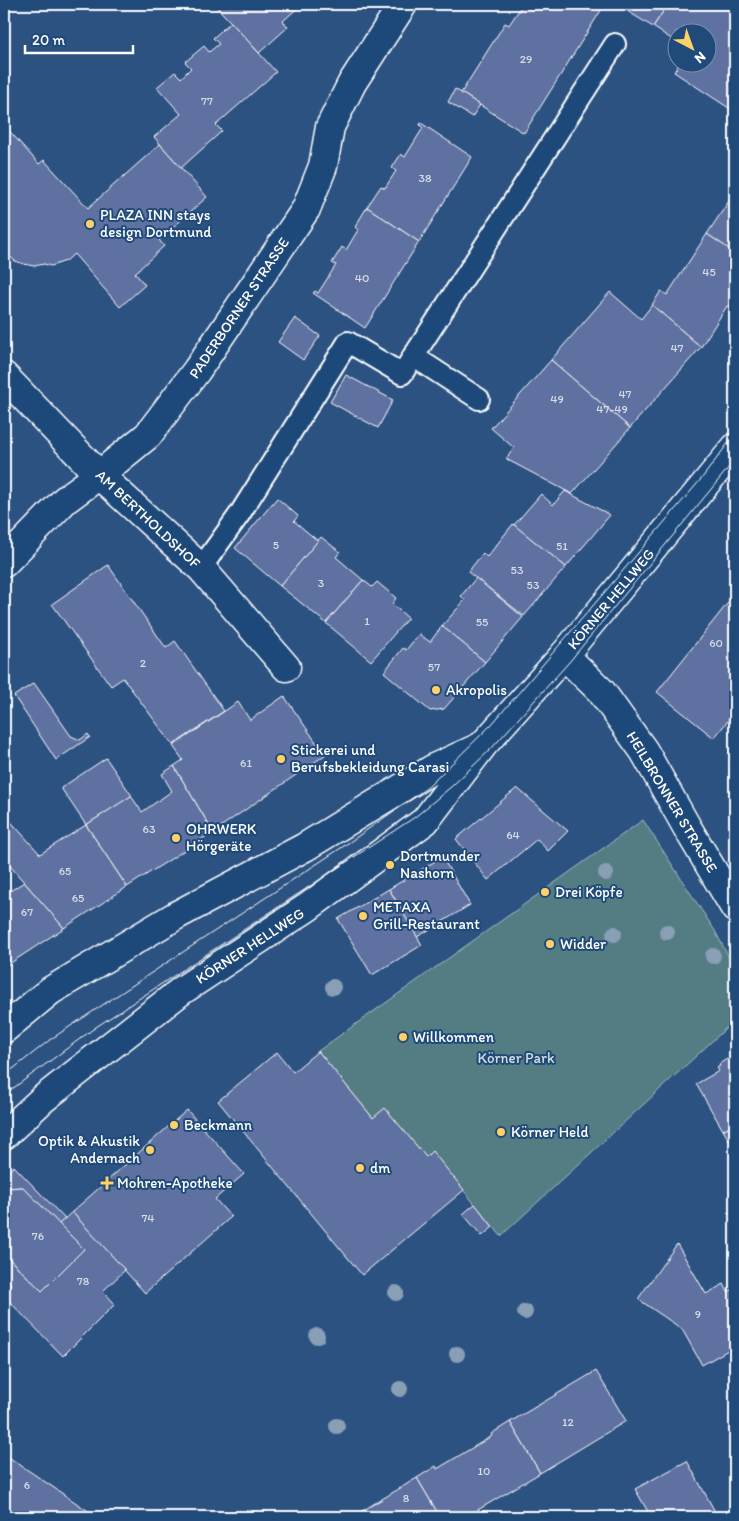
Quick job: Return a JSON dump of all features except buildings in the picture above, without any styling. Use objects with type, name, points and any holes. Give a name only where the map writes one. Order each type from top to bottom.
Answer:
[{"type":"main road","name":"PADERBORNER STRASSE","points":[[4,563],[65,500],[148,435],[208,354],[306,209],[323,166],[330,127],[352,83],[402,4]]},
{"type":"main road","name":"AM BERTHOLDSHOF","points":[[4,376],[99,475],[201,568],[286,667]]},
{"type":"main road","name":"KÖRNER HELLWEG","points":[[4,1135],[43,1099],[181,991],[308,907],[425,821],[483,745],[564,655],[735,448]]},
{"type":"main road","name":"HEILBRONNER STRASSE","points":[[564,655],[601,691],[644,751],[735,908]]},
{"type":"main road","name":"KÖRNER HELLWEG","points":[[4,1029],[50,991],[169,920],[305,847],[436,767],[483,745]]},
{"type":"lane","points":[[201,568],[239,515],[348,342],[402,374],[615,44]]},
{"type":"lane","points":[[412,356],[479,399]]},
{"type":"green space","name":"Körner Park","points":[[643,820],[715,931],[735,969],[735,1020],[501,1236],[432,1152],[426,1157],[373,1118],[318,1051]]},
{"type":"tram line","points":[[4,1076],[51,1039],[344,846],[428,787],[492,724],[702,478],[735,434]]},
{"type":"tram line","points":[[4,1095],[96,1027],[415,817],[452,786],[491,749],[570,661],[735,460]]},
{"type":"place","name":"PLAZA INN stays design Dortmund","points":[[90,224]]},
{"type":"place","name":"Akropolis","points":[[436,690]]},
{"type":"place","name":"Stickerei und Berufsbekleidung Carasi","points":[[281,759]]},
{"type":"place","name":"OHRWERK Hörgeräte","points":[[176,838]]},
{"type":"place","name":"Dortmunder Nashorn","points":[[390,865]]},
{"type":"place","name":"Drei Köpfe","points":[[545,892]]},
{"type":"place","name":"METAXA Grill-Restaurant","points":[[363,916]]},
{"type":"place","name":"Widder","points":[[550,944]]},
{"type":"place","name":"Willkommen","points":[[403,1037]]},
{"type":"place","name":"Beckmann","points":[[174,1125]]},
{"type":"place","name":"Körner Held","points":[[501,1132]]},
{"type":"place","name":"Optik & Akustik Andernach","points":[[150,1150]]},
{"type":"place","name":"dm","points":[[360,1168]]},
{"type":"place","name":"Mohren-Apotheke","points":[[107,1183]]}]
